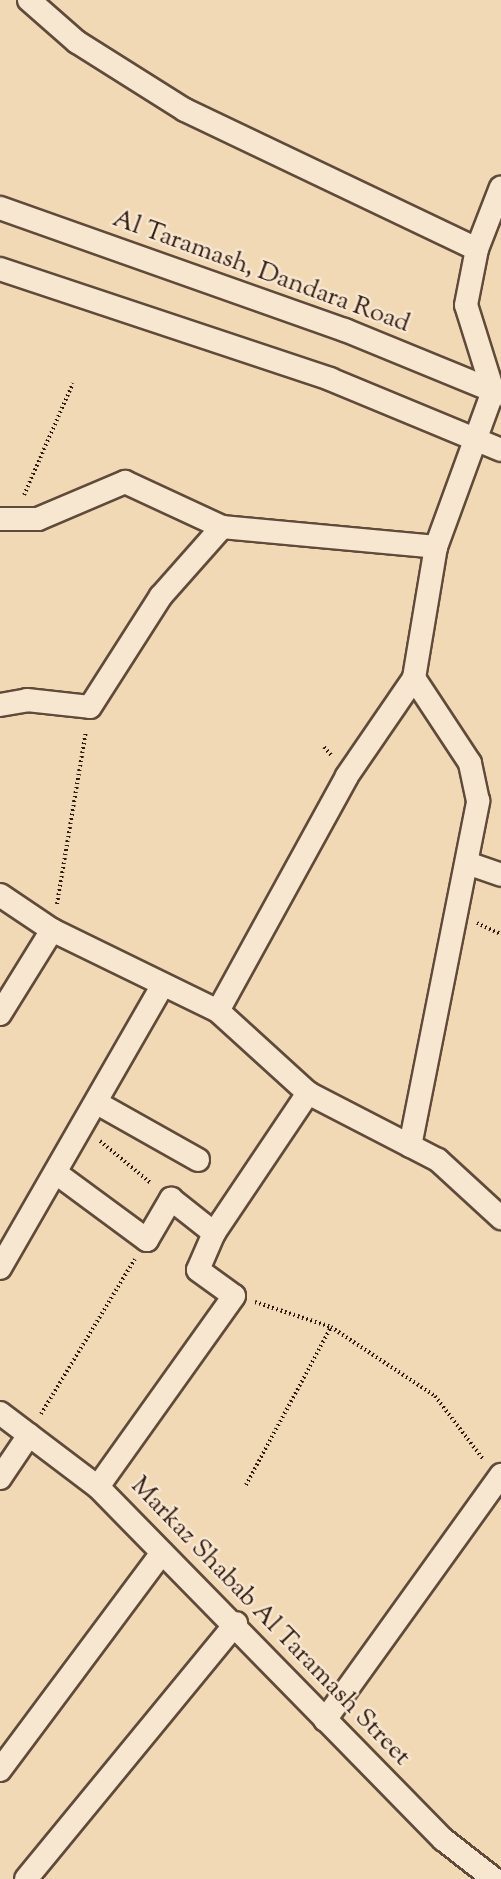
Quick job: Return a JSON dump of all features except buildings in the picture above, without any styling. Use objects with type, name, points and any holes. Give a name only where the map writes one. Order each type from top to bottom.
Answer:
[{"type":"street","points":[[29,0],[77,42],[166,99],[477,249]]},
{"type":"street","points":[[218,1011],[347,776],[414,678],[436,547],[497,393],[466,305],[477,249],[501,187]]},
{"type":"street","name":"Al Taramash, Dandara Road","points":[[0,208],[345,330],[497,393]]},
{"type":"street","points":[[0,268],[330,379],[477,442],[501,450]]},
{"type":"street","points":[[6,520],[38,519],[125,482],[222,527],[436,547]]},
{"type":"street","points":[[0,705],[27,700],[90,707],[161,596],[222,527]]},
{"type":"street","points":[[410,1146],[478,801],[476,779],[414,678]]},
{"type":"street","points":[[467,862],[501,875]]},
{"type":"street","points":[[0,895],[52,930],[162,986],[218,1011],[308,1092],[438,1160],[501,1218]]},
{"type":"street","points":[[0,1014],[52,930]]},
{"type":"street","points":[[0,1268],[83,1128],[162,986]]},
{"type":"street","points":[[98,1487],[234,1296],[198,1270],[214,1233],[308,1092]]},
{"type":"street","points":[[97,1103],[198,1160]]},
{"type":"street","points":[[56,1173],[147,1240],[171,1199],[214,1233]]},
{"type":"street","name":"Markaz Shabab Al Taramash Street","points":[[0,1413],[98,1487],[162,1553],[236,1623],[325,1720],[444,1840],[494,1879]]},
{"type":"street","points":[[0,1478],[28,1436]]},
{"type":"street","points":[[325,1720],[500,1477]]},
{"type":"street","points":[[0,1770],[162,1553]]},
{"type":"street","points":[[26,1879],[236,1623]]},
{"type":"path","points":[[6,520],[73,383]]},
{"type":"path","points":[[52,930],[90,707]]},
{"type":"path","points":[[83,1128],[171,1199]]},
{"type":"path","points":[[28,1436],[147,1240]]},
{"type":"path","points":[[234,1296],[331,1328],[435,1396],[500,1477]]},
{"type":"path","points":[[246,1485],[331,1328]]}]
